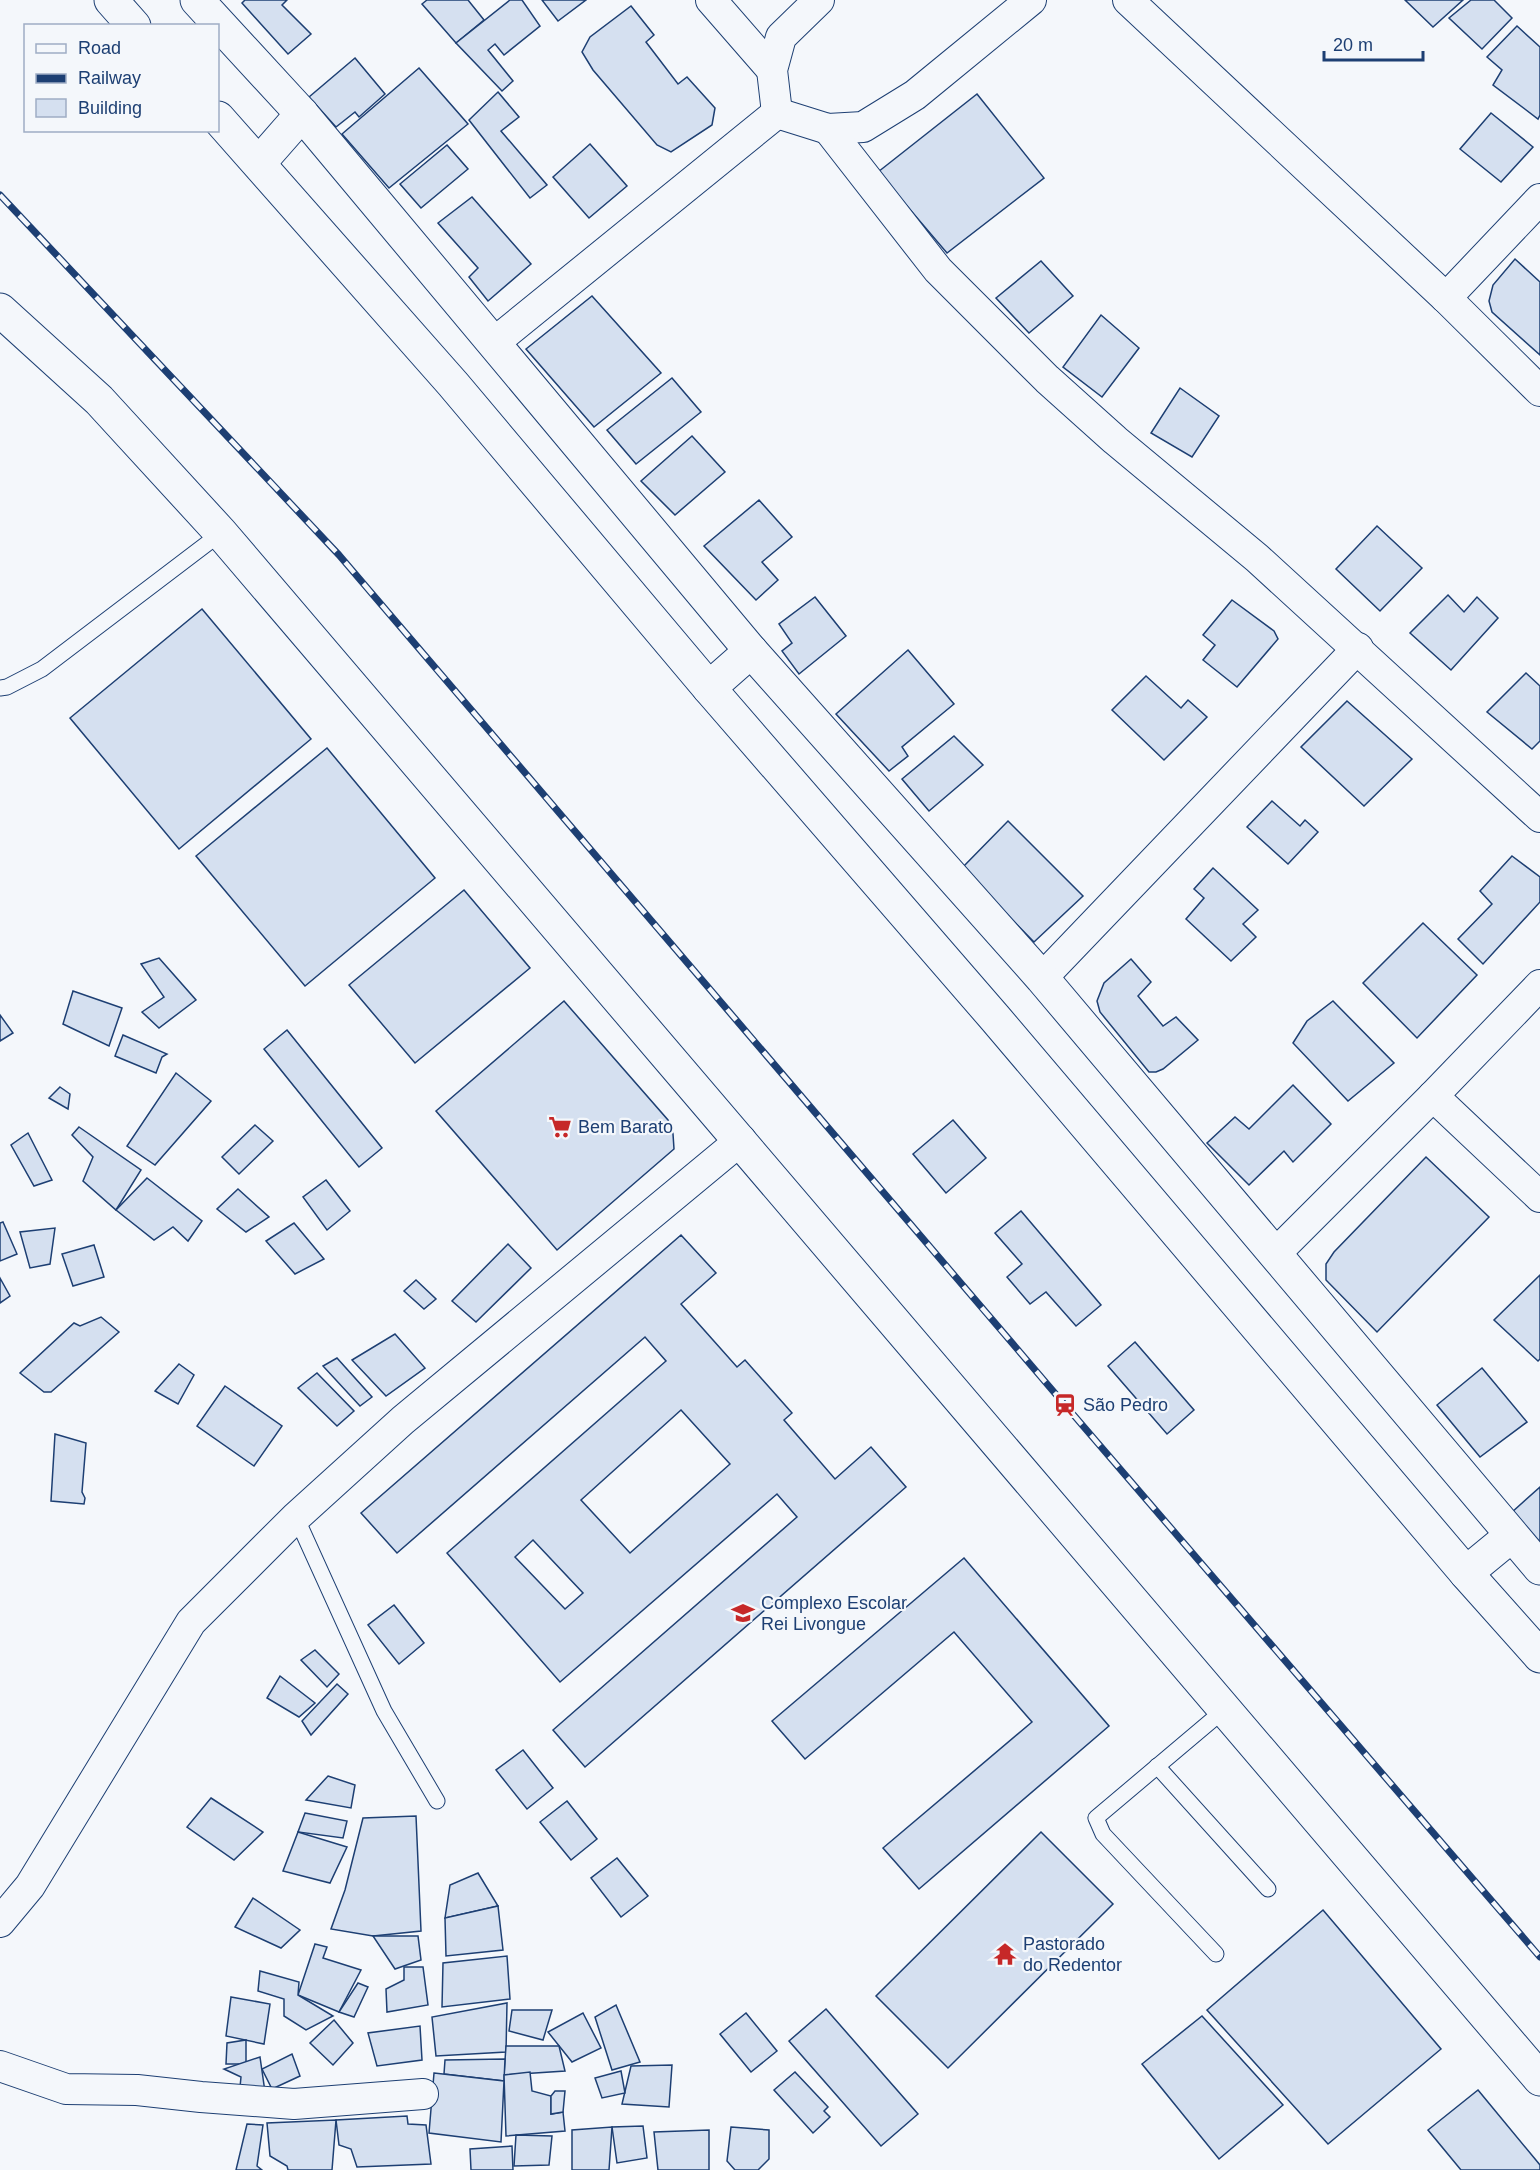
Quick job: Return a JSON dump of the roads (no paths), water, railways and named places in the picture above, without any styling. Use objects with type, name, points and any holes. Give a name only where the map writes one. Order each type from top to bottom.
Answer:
[{"type":"main road","points":[[111,0],[132,24]]},
{"type":"main road","points":[[196,0],[218,24]]},
{"type":"main road","points":[[219,25],[302,114],[495,342],[751,651],[1042,978],[1540,1568]]},
{"type":"main road","points":[[259,163],[302,114]]},
{"type":"main road","points":[[219,119],[453,384],[709,688],[995,1018],[1466,1573],[1540,1656]]},
{"type":"main road","points":[[0,310],[99,400],[220,533],[741,1140],[1540,2079]]},
{"type":"main road","points":[[709,688],[751,651]]},
{"type":"main road","points":[[1466,1573],[1511,1536]]},
{"type":"street","points":[[711,0],[772,70]]},
{"type":"street","points":[[777,113],[772,70],[782,37],[819,0]]},
{"type":"street","points":[[777,113],[828,129],[863,127],[915,95],[1031,0]]},
{"type":"street","points":[[1128,0],[1446,298],[1540,391]]},
{"type":"street","points":[[495,342],[777,113]]},
{"type":"street","points":[[828,129],[938,270],[1047,379],[1115,440],[1257,558],[1540,817]]},
{"type":"street","points":[[1446,298],[1540,199]]},
{"type":"street","points":[[1042,978],[1358,648]]},
{"type":"street","points":[[1276,1253],[1540,985]]},
{"type":"street","points":[[1433,1096],[1540,1197]]},
{"type":"street","points":[[0,1922],[30,1886],[192,1622],[296,1517],[403,1420],[741,1140]]},
{"type":"street","points":[[0,2066],[66,2090],[137,2090],[294,2104],[423,2094]]},
{"type":"lane","points":[[0,688],[8,687],[42,669],[220,533]]},
{"type":"lane","points":[[296,1517],[384,1711],[437,1802]]},
{"type":"lane","points":[[1216,1954],[1103,1834],[1096,1818],[1224,1710]]},
{"type":"lane","points":[[1157,1767],[1268,1890]]},
{"type":"railway","points":[[0,195],[339,555],[1540,1957]]},
{"type":"place","name":"Bem Barato","points":[[560,1127]]},
{"type":"place","name":"São Pedro","points":[[1065,1405]]},
{"type":"place","name":"Complexo Escolar Rei Livongue","points":[[743,1613]]},
{"type":"place","name":"Pastorado do Redentor","points":[[1005,1954]]}]
